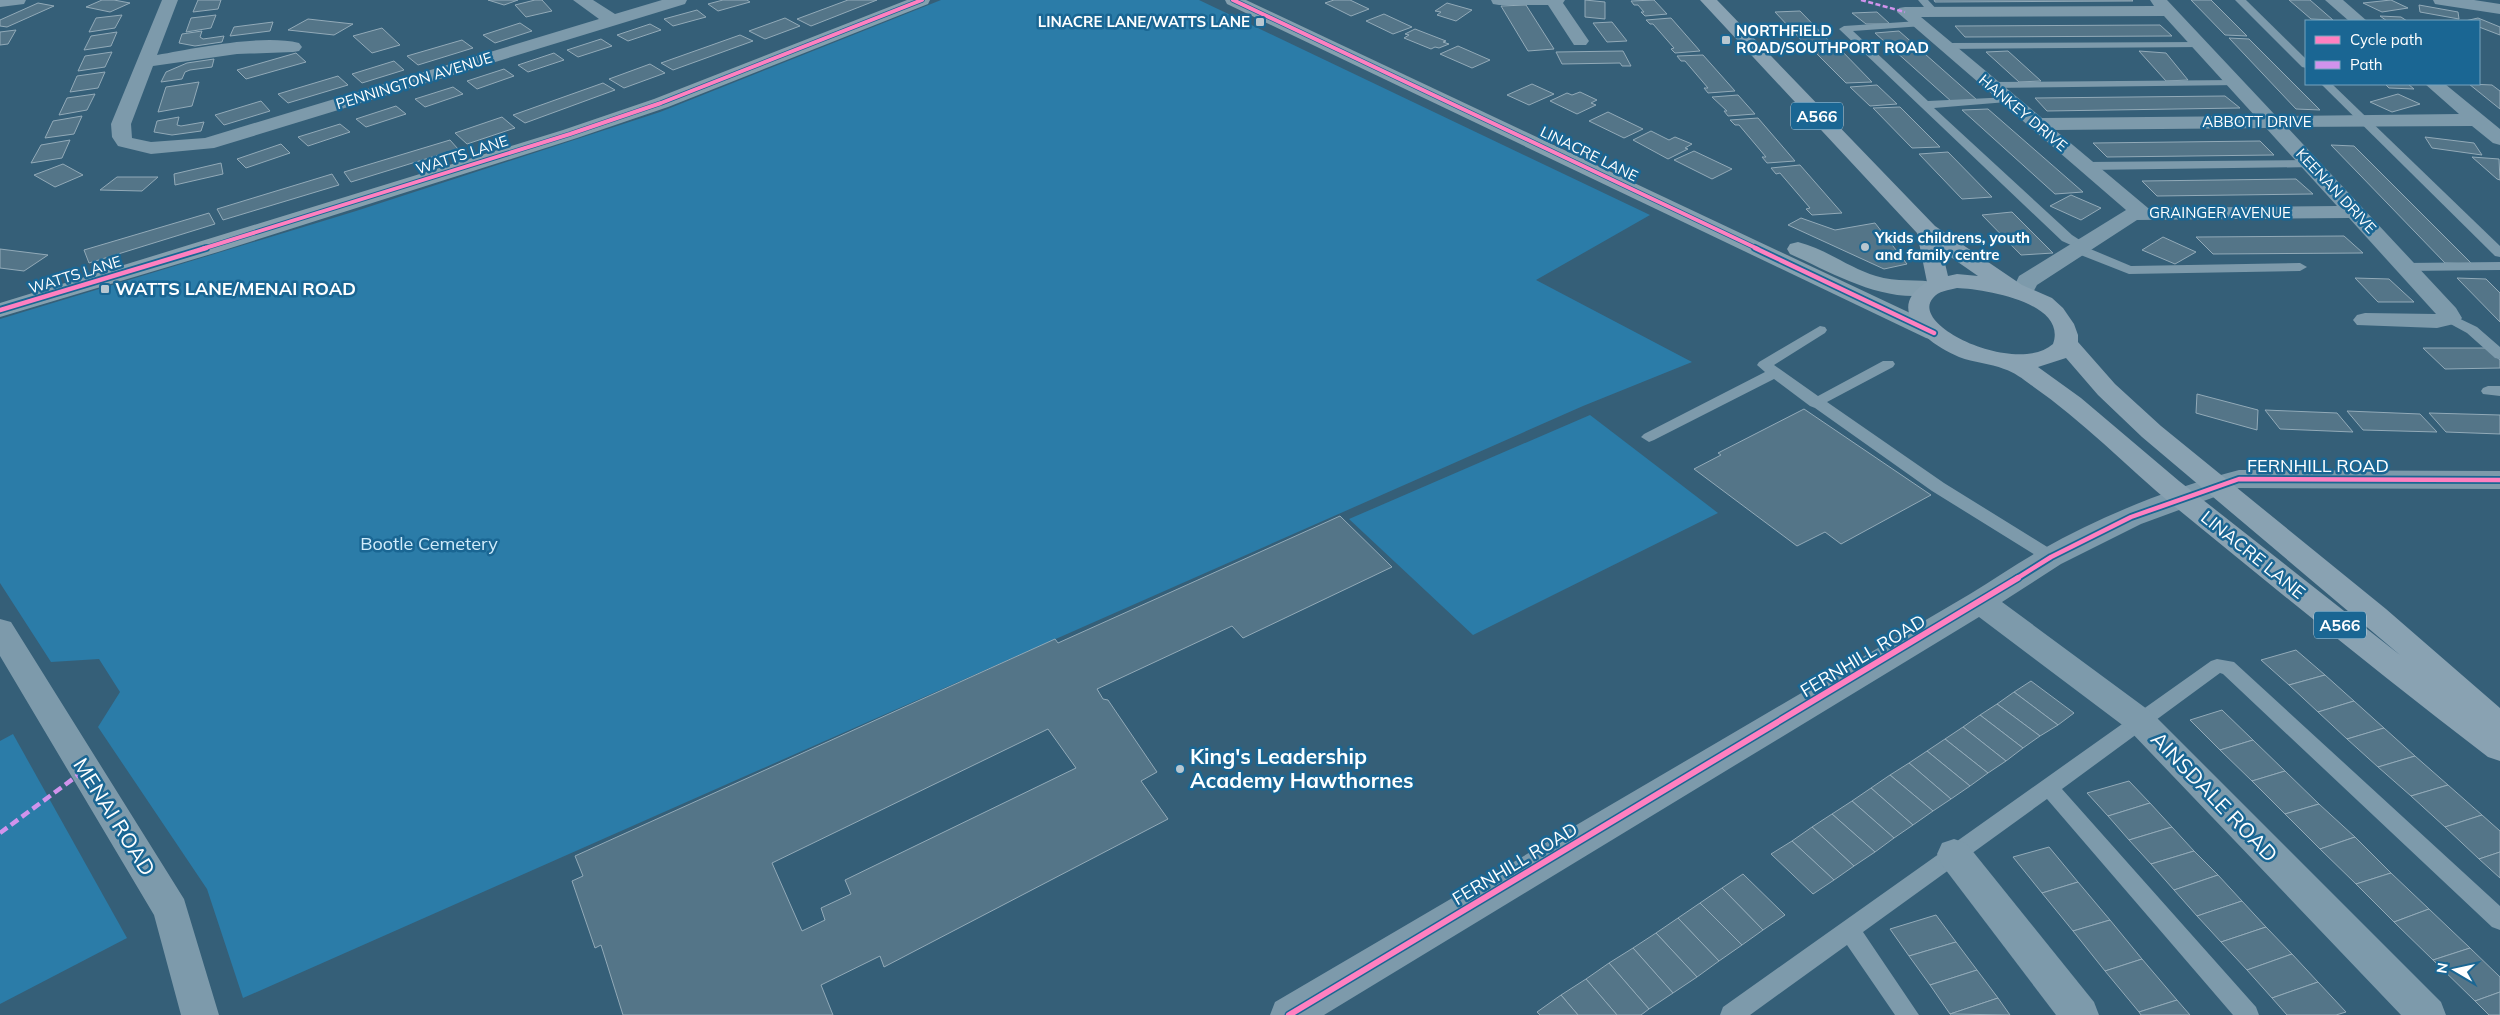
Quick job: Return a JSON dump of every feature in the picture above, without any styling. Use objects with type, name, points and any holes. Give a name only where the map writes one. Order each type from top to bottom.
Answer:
[{"type":"main road","name":"A566","points":[[1708,0],[1927,231],[2019,292]]},
{"type":"main road","points":[[1927,231],[1934,286]]},
{"type":"main road","points":[[1975,281],[2019,292],[2047,307],[2060,319],[2067,333],[2066,342],[2060,351],[2043,359],[2008,361],[1968,352],[1934,333],[1924,323],[1918,312],[1920,298],[1934,286],[1975,281]]},
{"type":"main road","name":"LINACRE LANE","points":[[2066,342],[2090,373],[2140,420],[2448,678],[2500,728]]},
{"type":"main road","name":"LINACRE LANE","points":[[2008,361],[2038,377],[2084,411],[2133,458],[2183,499],[2415,685],[2500,748]]},
{"type":"street","points":[[0,2],[18,0]]},
{"type":"street","points":[[145,62],[170,0]]},
{"type":"street","points":[[581,0],[613,20]]},
{"type":"street","name":"PENNINGTON AVENUE","points":[[145,62],[120,124],[122,137],[125,142],[147,147],[207,144],[679,0]]},
{"type":"street","name":"WATTS LANE","points":[[0,310],[219,244],[570,134],[681,95],[922,0]]},
{"type":"street","name":"LINACRE LANE","points":[[1232,0],[1934,333]]},
{"type":"street","name":"LINACRE LANE","points":[[1262,0],[1392,57],[1870,282],[1895,287],[1934,286]]},
{"type":"street","points":[[1499,0],[1555,1],[1580,41]]},
{"type":"street","points":[[2333,0],[2358,20]]},
{"type":"street","points":[[2441,0],[2500,9]]},
{"type":"street","points":[[1912,18],[1929,6],[2163,5]]},
{"type":"street","name":"KEENAN DRIVE","points":[[2163,5],[2448,313],[2450,318]]},
{"type":"street","name":"HANKEY DRIVE","points":[[1912,18],[2142,213]]},
{"type":"street","points":[[145,62],[229,49],[266,46],[292,47]]},
{"type":"street","points":[[243,60],[266,46]]},
{"type":"street","points":[[2435,85],[2500,139]]},
{"type":"street","name":"ABBOTT DRIVE","points":[[2036,124],[2478,120]]},
{"type":"street","name":"GRAINGER AVENUE","points":[[2019,292],[2027,281],[2128,216],[2142,213],[2355,212]]},
{"type":"street","points":[[2365,320],[2437,321],[2450,318]]},
{"type":"street","name":"FERNHILL ROAD","points":[[1289,1015],[1980,602],[2051,557],[2131,517],[2217,485],[2239,479],[2500,480]]},
{"type":"street","name":"AINSDALE ROAD","points":[[1980,602],[2140,721],[2427,1015]]},
{"type":"street","name":"MENAI ROAD","points":[[0,630],[171,910],[200,1015]]},
{"type":"street","points":[[1954,854],[2080,1015]]},
{"type":"lane","points":[[2240,0],[2305,63]]},
{"type":"lane","points":[[1912,18],[1844,29],[2067,238],[2080,247],[2129,270],[2300,267]]},
{"type":"lane","points":[[1944,46],[2200,45]]},
{"type":"lane","points":[[1991,85],[2236,83]]},
{"type":"lane","points":[[2327,85],[2500,253]]},
{"type":"lane","points":[[1924,105],[2007,99]]},
{"type":"lane","points":[[2087,166],[2311,164]]},
{"type":"lane","points":[[2405,267],[2500,266]]},
{"type":"lane","points":[[2450,318],[2472,330],[2500,355]]},
{"type":"lane","points":[[1820,330],[1764,366],[1938,487],[2051,557]]},
{"type":"lane","points":[[1816,403],[1888,364]]},
{"type":"lane","points":[[1649,437],[1775,373]]},
{"type":"lane","points":[[1731,1015],[2217,666],[2228,668],[2500,920]]},
{"type":"lane","points":[[2048,787],[2248,1015]]},
{"type":"lane","points":[[1850,930],[1908,1015]]},
{"type":"green space","name":"Bootle Cemetery","points":[[941,0],[1199,0],[1650,215],[1536,280],[1692,362],[1583,406],[243,998],[207,889],[98,727],[120,692],[99,659],[51,662],[0,583],[0,319],[356,211],[660,112]]},
{"type":"green space","points":[[1590,415],[1718,513],[1473,635],[1349,519]]},
{"type":"green space","points":[[13,734],[127,938],[0,1004],[0,741]]},
{"type":"building","points":[[102,0],[130,3],[110,12],[86,7]]},
{"type":"building","points":[[198,0],[221,0],[218,9],[193,12]]},
{"type":"building","points":[[488,0],[518,0],[504,5]]},
{"type":"building","points":[[542,0],[552,11],[526,17],[515,5]]},
{"type":"building","points":[[723,0],[747,0],[750,2],[718,11],[708,4]]},
{"type":"building","points":[[848,0],[877,0],[811,26],[797,19]]},
{"type":"building","points":[[1334,0],[1350,0],[1369,9],[1351,16],[1325,3]]},
{"type":"building","points":[[1585,0],[1605,2],[1605,19],[1585,17]]},
{"type":"building","points":[[1654,0],[1667,14],[1645,16],[1638,5],[1634,5],[1631,1]]},
{"type":"building","points":[[1934,0],[2132,0],[2133,1],[1935,2]]},
{"type":"building","points":[[2191,0],[2211,0],[2247,36],[2225,35]]},
{"type":"building","points":[[2289,0],[2310,0],[2333,20],[2311,19]]},
{"type":"building","points":[[2391,0],[2408,8],[2382,12],[2363,3]]},
{"type":"building","points":[[38,3],[54,6],[7,27],[0,26],[0,20]]},
{"type":"building","points":[[1447,3],[1472,10],[1456,21],[1437,15],[1441,12],[1435,11]]},
{"type":"building","points":[[1526,5],[1554,49],[1528,51],[1501,6]]},
{"type":"building","points":[[2419,5],[2458,12],[2459,19],[2420,12]]},
{"type":"building","points":[[697,10],[706,17],[673,26],[664,19]]},
{"type":"building","points":[[1800,11],[1831,43],[1805,44],[1775,12]]},
{"type":"building","points":[[1877,12],[1890,24],[1866,24],[1852,13]]},
{"type":"building","points":[[1384,14],[1412,27],[1393,34],[1366,21]]},
{"type":"building","points":[[122,15],[115,28],[89,32],[96,18]]},
{"type":"building","points":[[216,15],[211,28],[186,32],[191,18]]},
{"type":"building","points":[[2380,16],[2401,17],[2406,20],[2386,20]]},
{"type":"building","points":[[785,18],[800,26],[765,39],[749,31]]},
{"type":"building","points":[[1671,18],[1700,51],[1675,53],[1671,49],[1674,48],[1653,24],[1646,20]]},
{"type":"building","points":[[2478,18],[2500,27],[2500,35],[2480,27],[2480,20],[2469,20]]},
{"type":"building","points":[[308,19],[353,24],[334,35],[288,30]]},
{"type":"building","points":[[273,22],[270,31],[230,36],[234,27]]},
{"type":"building","points":[[1612,22],[1627,41],[1607,42],[1593,23]]},
{"type":"building","points":[[520,23],[532,31],[495,43],[483,35]]},
{"type":"building","points":[[650,24],[661,30],[628,41],[617,35]]},
{"type":"building","points":[[2160,25],[2172,36],[1965,37],[1955,26]]},
{"type":"building","points":[[382,28],[400,45],[372,53],[353,36]]},
{"type":"building","points":[[1415,29],[1446,41],[1443,42],[1449,44],[1431,49],[1404,38],[1409,35],[1405,34]]},
{"type":"building","points":[[16,30],[8,44],[0,45],[0,32]]},
{"type":"building","points":[[202,31],[200,37],[203,39],[224,36],[222,42],[195,46],[179,43],[182,34]]},
{"type":"building","points":[[1899,31],[1977,100],[1952,102],[1875,33]]},
{"type":"building","points":[[117,32],[111,46],[84,50],[91,36]]},
{"type":"building","points":[[740,35],[753,41],[673,70],[661,63]]},
{"type":"building","points":[[2229,38],[2249,39],[2320,110],[2296,109]]},
{"type":"building","points":[[601,39],[612,46],[578,57],[567,50]]},
{"type":"building","points":[[462,40],[473,48],[418,65],[407,56]]},
{"type":"building","points":[[1458,46],[1490,60],[1472,68],[1440,54]]},
{"type":"building","points":[[1838,47],[1872,82],[1846,83],[1812,49]]},
{"type":"building","points":[[1623,51],[1631,66],[1622,66],[1620,63],[1562,64],[1556,52]]},
{"type":"building","points":[[2008,51],[2041,81],[2019,82],[1986,52]]},
{"type":"building","points":[[2139,51],[2166,53],[2188,80],[2166,81]]},
{"type":"building","points":[[112,52],[105,67],[78,71],[85,56]]},
{"type":"building","points":[[296,53],[306,62],[246,79],[237,70]]},
{"type":"building","points":[[554,53],[564,60],[528,72],[518,65]]},
{"type":"building","points":[[1703,55],[1735,91],[1708,93],[1704,88],[1708,88],[1685,61],[1681,61],[1677,56]]},
{"type":"building","points":[[214,59],[212,67],[190,70],[185,72],[182,79],[161,82],[166,72],[187,63]]},
{"type":"building","points":[[394,61],[404,70],[362,83],[352,74]]},
{"type":"building","points":[[650,64],[665,73],[624,88],[609,79]]},
{"type":"building","points":[[504,69],[514,76],[477,89],[467,81]]},
{"type":"building","points":[[105,72],[98,88],[70,92],[77,76]]},
{"type":"building","points":[[338,76],[348,85],[288,103],[278,94]]},
{"type":"building","points":[[199,82],[192,106],[158,112],[166,87]]},
{"type":"building","points":[[603,83],[615,90],[525,123],[513,115]]},
{"type":"building","points":[[1532,84],[1554,94],[1529,105],[1507,95]]},
{"type":"building","points":[[1877,85],[1897,104],[1870,106],[1850,87]]},
{"type":"building","points":[[2386,85],[2409,85],[2414,89],[2389,88]]},
{"type":"building","points":[[2470,85],[2492,85],[2500,91],[2500,109]]},
{"type":"building","points":[[453,87],[463,94],[425,107],[415,99]]},
{"type":"building","points":[[1580,92],[1597,100],[1591,103],[1596,105],[1577,114],[1550,101],[1567,93],[1572,95]]},
{"type":"building","points":[[95,94],[87,110],[59,115],[67,98]]},
{"type":"building","points":[[2398,94],[2420,104],[2392,112],[2370,102]]},
{"type":"building","points":[[1738,95],[1755,114],[1728,116],[1724,111],[1727,111],[1712,97]]},
{"type":"building","points":[[2225,96],[2240,108],[2047,111],[2035,98]]},
{"type":"building","points":[[261,101],[270,111],[224,125],[215,115]]},
{"type":"building","points":[[396,106],[406,114],[366,127],[356,119]]},
{"type":"building","points":[[1900,107],[1940,147],[1912,148],[1873,108]]},
{"type":"building","points":[[1988,109],[2083,192],[2055,194],[1962,110]]},
{"type":"building","points":[[1608,112],[1643,129],[1624,138],[1589,121]]},
{"type":"building","points":[[82,116],[74,134],[45,138],[53,121]]},
{"type":"building","points":[[179,117],[177,125],[181,126],[204,122],[201,131],[172,135],[154,132],[157,121]]},
{"type":"building","points":[[502,117],[515,128],[467,144],[455,133]]},
{"type":"building","points":[[1758,118],[1795,161],[1767,163],[1762,157],[1766,157],[1739,125],[1735,125],[1730,120]]},
{"type":"building","points":[[340,124],[350,132],[308,146],[298,137]]},
{"type":"building","points":[[1651,131],[1669,140],[1675,137],[1692,144],[1685,148],[1688,149],[1668,159],[1633,140]]},
{"type":"building","points":[[2425,137],[2474,143],[2482,155],[2432,148]]},
{"type":"building","points":[[70,140],[62,158],[31,163],[41,145]]},
{"type":"building","points":[[450,140],[458,149],[351,182],[344,172]]},
{"type":"building","points":[[2260,141],[2274,155],[2107,157],[2093,143]]},
{"type":"building","points":[[281,144],[290,153],[246,168],[237,159]]},
{"type":"building","points":[[2331,145],[2354,146],[2472,264],[2445,263]]},
{"type":"building","points":[[1694,151],[1732,169],[1712,179],[1674,160]]},
{"type":"building","points":[[1948,152],[1992,197],[1962,199],[1919,154]]},
{"type":"building","points":[[2472,157],[2499,159],[2500,180],[2497,179]]},
{"type":"building","points":[[221,163],[223,174],[175,185],[174,174]]},
{"type":"building","points":[[63,164],[83,175],[55,187],[34,175]]},
{"type":"building","points":[[1800,165],[1842,213],[1812,215],[1806,209],[1810,208],[1780,173],[1776,174],[1771,168]]},
{"type":"building","points":[[332,174],[339,185],[223,220],[217,209]]},
{"type":"building","points":[[117,177],[158,177],[142,191],[100,190]]},
{"type":"building","points":[[2296,179],[2313,194],[2157,196],[2142,181]]},
{"type":"building","points":[[2071,195],[2101,208],[2081,220],[2050,206]]},
{"type":"building","points":[[2012,212],[2053,253],[2021,255],[1982,215]]},
{"type":"building","points":[[209,213],[215,224],[89,263],[84,250]]},
{"type":"building","name":"Ykids childrens, youth and family centre","points":[[1801,218],[1835,230],[1875,223],[1907,264],[1884,269],[1788,225]]},
{"type":"building","points":[[2344,236],[2363,253],[2213,254],[2196,237]]},
{"type":"building","points":[[2163,237],[2196,252],[2175,264],[2142,250]]},
{"type":"building","points":[[0,249],[48,255],[24,271],[0,268]]},
{"type":"building","points":[[2355,278],[2389,279],[2414,302],[2378,302]]},
{"type":"building","points":[[2457,278],[2486,279],[2500,293],[2500,322]]},
{"type":"building","points":[[2423,348],[2486,348],[2500,360],[2500,368],[2445,369]]},
{"type":"building","points":[[2197,394],[2258,410],[2257,430],[2196,413]]},
{"type":"building","points":[[1804,409],[1931,495],[1841,544],[1825,532],[1797,546],[1694,469],[1721,455],[1718,453]]},
{"type":"building","points":[[2265,410],[2337,413],[2353,432],[2280,429]]},
{"type":"building","points":[[2347,411],[2420,414],[2437,432],[2363,430]]},
{"type":"building","points":[[2429,413],[2500,415],[2500,434],[2446,432]]},
{"type":"building","points":[[1340,516],[1392,567],[1243,638],[1232,626],[1097,689],[1103,699],[1108,700],[1157,772],[1141,781],[1168,819],[884,967],[880,956],[821,985],[833,1015],[623,1015],[601,945],[595,948],[572,881],[583,876],[575,856],[1055,639],[1058,643]],"holes":[[[1048,729],[1076,768],[845,880],[851,894],[821,908],[825,920],[802,931],[772,863]]]},
{"type":"building","points":[[2296,650],[2325,675],[2289,685],[2261,660]]},
{"type":"building","points":[[2325,675],[2354,701],[2318,712],[2289,685]]},
{"type":"building","points":[[2031,681],[2074,713],[2058,725],[2014,692]]},
{"type":"building","points":[[2014,692],[2058,725],[2040,736],[1997,704]]},
{"type":"building","points":[[2354,701],[2384,728],[2347,739],[2318,712]]},
{"type":"building","points":[[1997,704],[2040,736],[2023,748],[1980,715]]},
{"type":"building","points":[[2222,710],[2253,740],[2220,750],[2190,720]]},
{"type":"building","points":[[1980,715],[2023,748],[2006,761],[1963,727]]},
{"type":"building","points":[[1963,727],[2006,761],[1988,773],[1945,739]]},
{"type":"building","points":[[2384,728],[2415,756],[2378,767],[2347,739]]},
{"type":"building","points":[[1945,739],[1988,773],[1970,786],[1927,751]]},
{"type":"building","points":[[2253,740],[2285,771],[2252,781],[2220,750]]},
{"type":"building","points":[[1927,751],[1970,786],[1951,799],[1909,763]]},
{"type":"building","points":[[2415,756],[2448,785],[2411,796],[2378,767]]},
{"type":"building","points":[[1909,763],[1951,799],[1933,811],[1890,775]]},
{"type":"building","points":[[2285,771],[2319,804],[2285,814],[2252,781]]},
{"type":"building","points":[[1890,775],[1933,811],[1913,825],[1871,788]]},
{"type":"building","points":[[2129,781],[2150,803],[2108,816],[2087,793]]},
{"type":"building","points":[[2448,785],[2482,815],[2445,827],[2411,796]]},
{"type":"building","points":[[1871,788],[1913,825],[1894,838],[1852,801]]},
{"type":"building","points":[[1852,801],[1894,838],[1875,852],[1832,814]]},
{"type":"building","points":[[2150,803],[2172,827],[2129,840],[2108,816]]},
{"type":"building","points":[[2319,804],[2355,837],[2320,849],[2285,814]]},
{"type":"building","points":[[1832,814],[1875,852],[1854,866],[1812,827]]},
{"type":"building","points":[[2482,815],[2500,831],[2500,852],[2479,859],[2445,827]]},
{"type":"building","points":[[1812,827],[1854,866],[1834,880],[1792,841]]},
{"type":"building","points":[[2172,827],[2194,851],[2151,864],[2129,840]]},
{"type":"building","points":[[2355,837],[2391,873],[2356,884],[2320,849]]},
{"type":"building","points":[[1792,841],[1834,880],[1813,894],[1771,854]]},
{"type":"building","points":[[2049,847],[2078,882],[2042,893],[2013,857]]},
{"type":"building","points":[[2194,851],[2218,875],[2174,890],[2151,864]]},
{"type":"building","points":[[2500,852],[2500,878],[2479,859]]},
{"type":"building","points":[[2391,873],[2429,909],[2394,922],[2356,884]]},
{"type":"building","points":[[1743,874],[1785,915],[1763,930],[1722,888]]},
{"type":"building","points":[[2218,875],[2242,901],[2197,916],[2174,890]]},
{"type":"building","points":[[2078,882],[2110,920],[2073,931],[2042,893]]},
{"type":"building","points":[[1722,888],[1763,930],[1742,945],[1700,903]]},
{"type":"building","points":[[2242,901],[2266,927],[2221,942],[2197,916]]},
{"type":"building","points":[[1700,903],[1742,945],[1719,961],[1678,918]]},
{"type":"building","points":[[2429,909],[2470,948],[2433,960],[2394,922]]},
{"type":"building","points":[[1936,915],[1956,942],[1909,956],[1890,929]]},
{"type":"building","points":[[1678,918],[1719,961],[1697,977],[1656,933]]},
{"type":"building","points":[[2110,920],[2142,959],[2105,971],[2073,931]]},
{"type":"building","points":[[2266,927],[2292,954],[2247,970],[2221,942]]},
{"type":"building","points":[[1656,933],[1697,977],[1673,993],[1633,948]]},
{"type":"building","points":[[1956,942],[1977,970],[1930,985],[1909,956]]},
{"type":"building","points":[[1633,948],[1673,993],[1649,1009],[1609,963]]},
{"type":"building","points":[[2470,948],[2500,977],[2500,992],[2475,1001],[2433,960]]},
{"type":"building","points":[[2292,954],[2318,982],[2272,998],[2247,970]]},
{"type":"building","points":[[2142,959],[2177,1000],[2139,1012],[2105,971]]},
{"type":"building","points":[[1609,963],[1649,1009],[1641,1015],[1617,1015],[1586,979]]},
{"type":"building","points":[[1977,970],[1998,998],[1950,1014],[1930,985]]},
{"type":"building","points":[[1586,979],[1617,1015],[1578,1015],[1561,995]]},
{"type":"building","points":[[2318,982],[2346,1012],[2336,1015],[2287,1015],[2272,998]]},
{"type":"building","points":[[2500,992],[2500,1015],[2489,1015],[2475,1001]]},
{"type":"building","points":[[1561,995],[1578,1015],[1540,1015],[1537,1012]]},
{"type":"building","points":[[1998,998],[2010,1015],[1950,1014]]},
{"type":"building","points":[[2177,1000],[2190,1015],[2141,1015],[2139,1012]]},
{"type":"marked path","points":[[1861,0],[1905,12]]},
{"type":"marked path","points":[[0,833],[85,770]]},
{"type":"cycle path","points":[[0,310],[210,247],[570,134],[661,103],[922,0]]},
{"type":"cycle path","points":[[1233,0],[1934,333]]},
{"type":"cycle path","points":[[1289,1015],[1980,602],[2051,557],[2131,517],[2217,485],[2239,479],[2500,480]]},
{"type":"place","name":"LINACRE LANE/WATTS LANE","points":[[1260,22]]},
{"type":"place","name":"NORTHFIELD ROAD/SOUTHPORT ROAD","points":[[1726,40]]},
{"type":"place","name":"Ykids childrens, youth and family centre","points":[[1865,247]]},
{"type":"place","name":"WATTS LANE/MENAI ROAD","points":[[105,289]]},
{"type":"place","name":"King's Leadership Academy Hawthornes","points":[[1180,769]]}]
